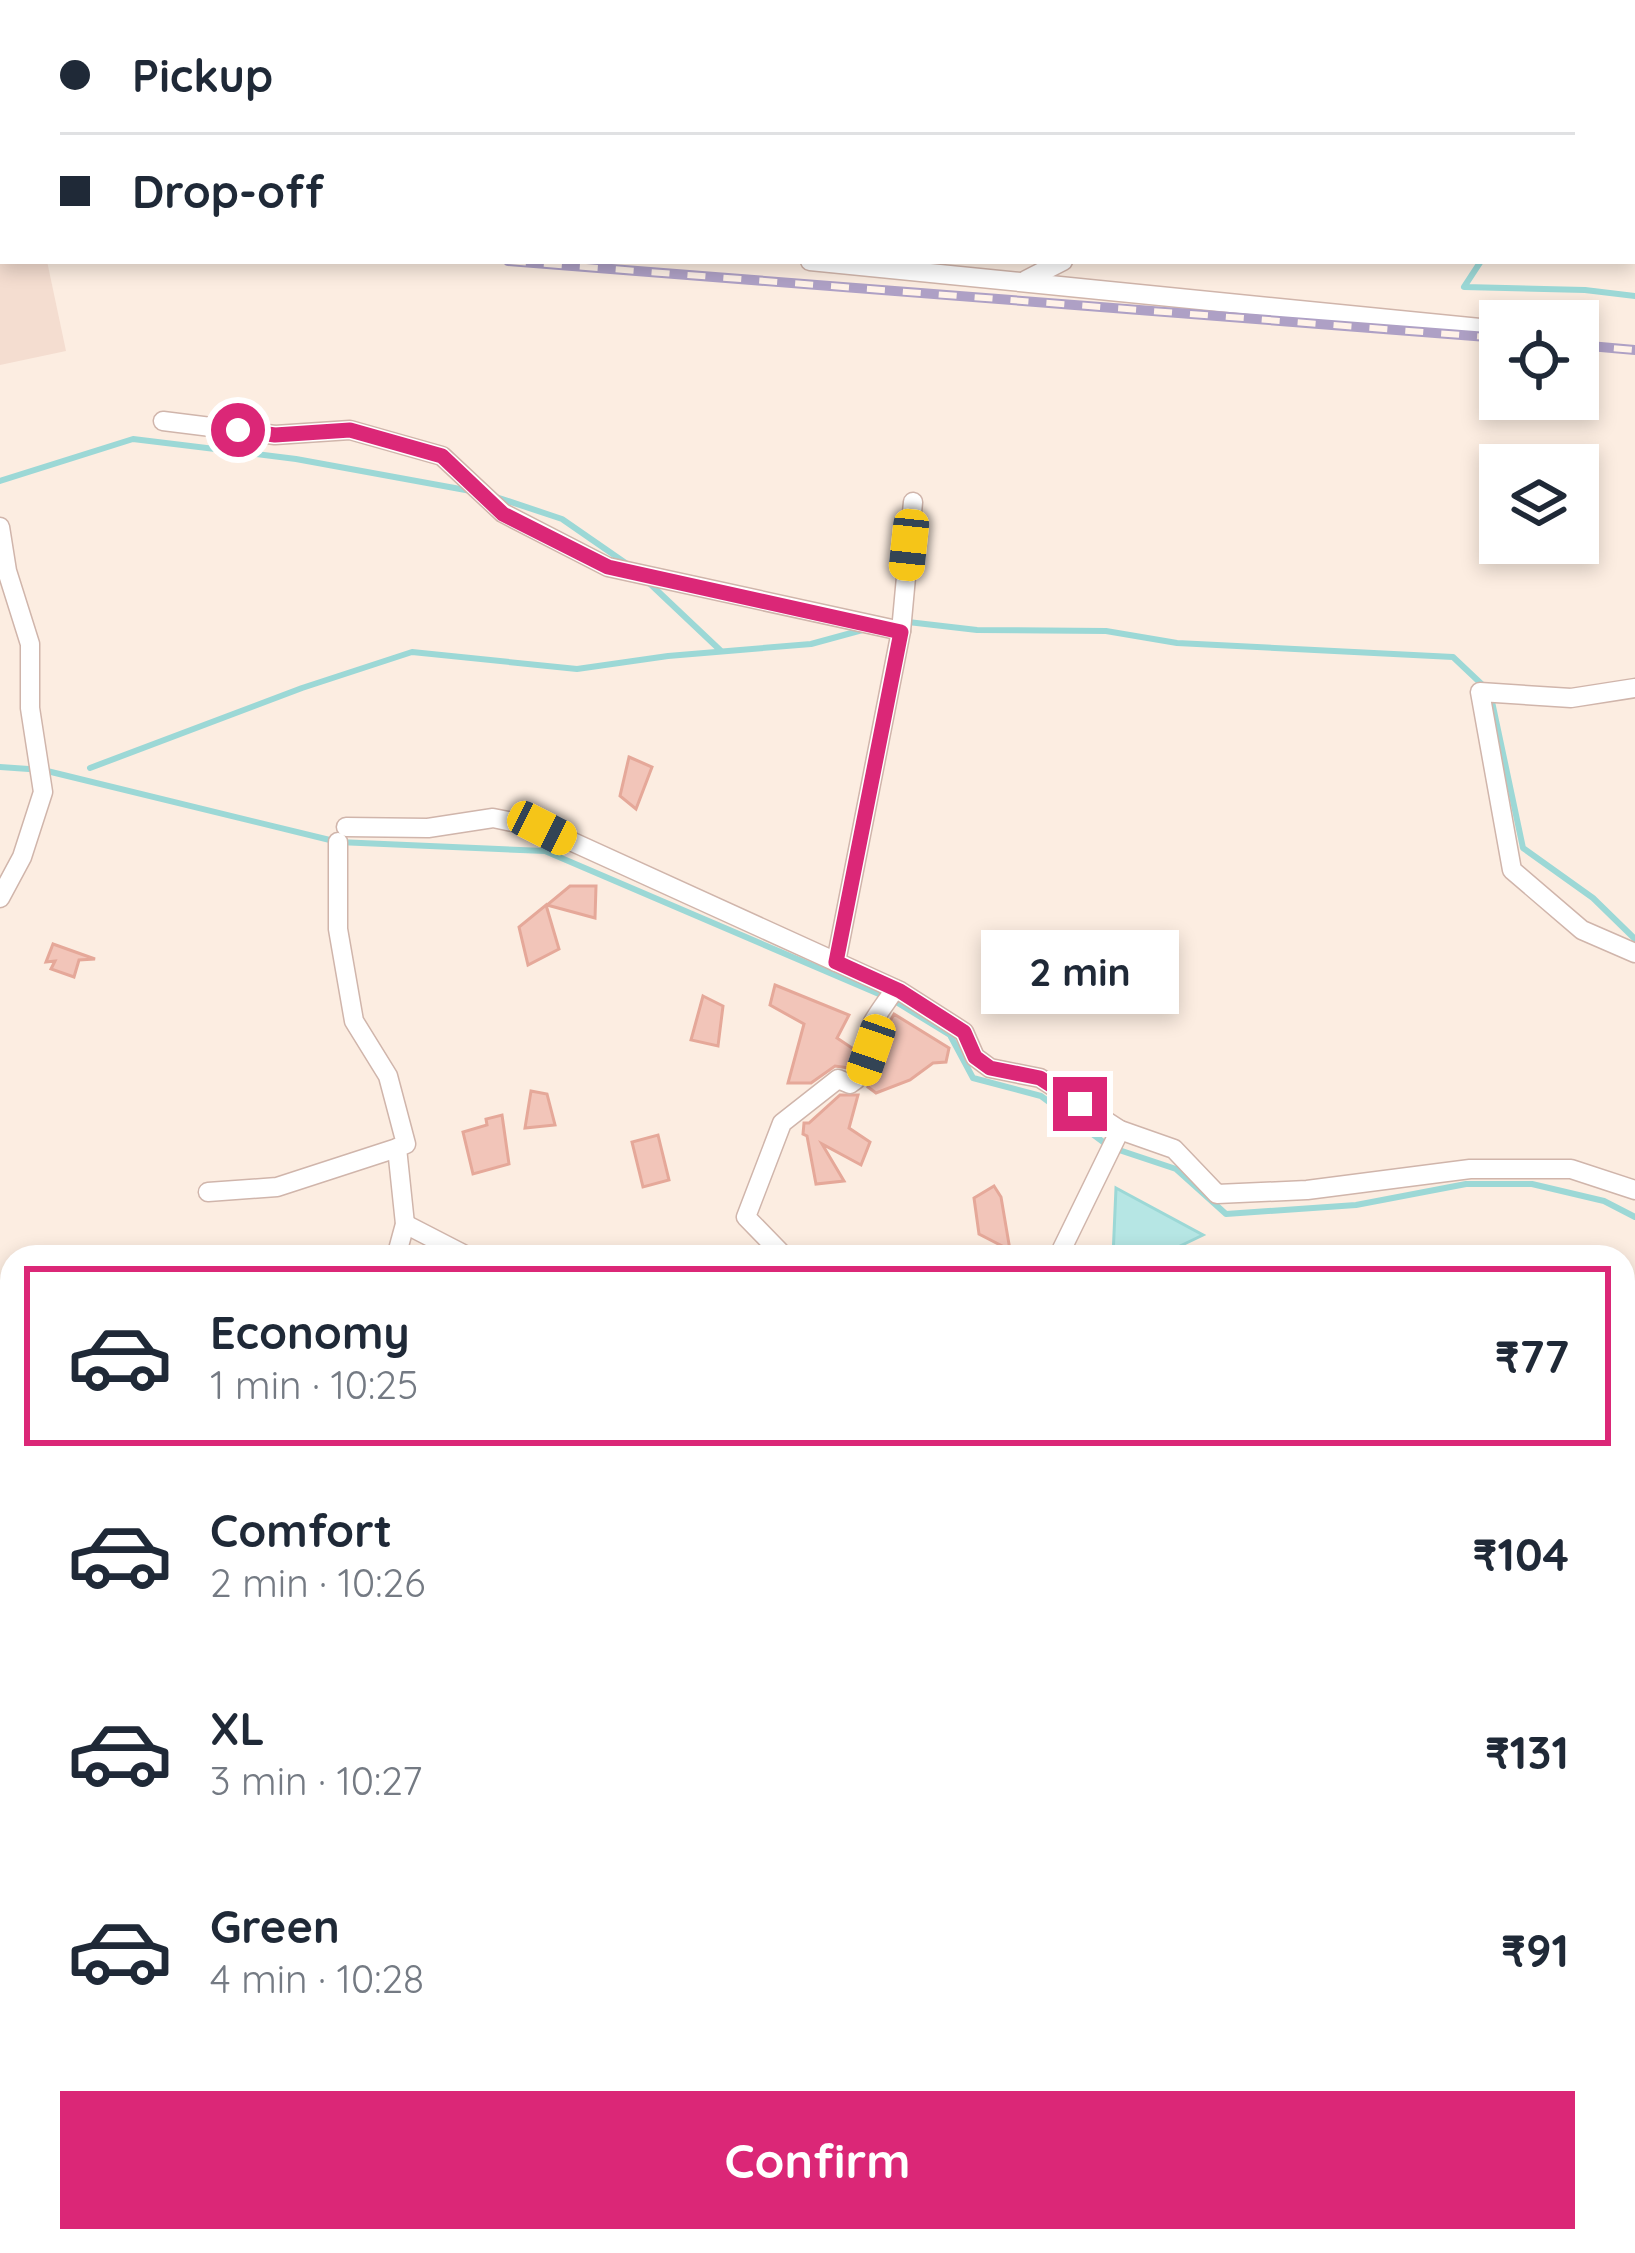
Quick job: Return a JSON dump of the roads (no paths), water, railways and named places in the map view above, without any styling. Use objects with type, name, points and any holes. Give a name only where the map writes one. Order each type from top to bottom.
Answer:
[{"type":"street","points":[[844,264],[1479,328]]},
{"type":"street","points":[[1026,280],[1057,264]]},
{"type":"street","points":[[163,421],[275,435],[350,430],[442,456],[503,514],[608,567],[901,632]]},
{"type":"street","points":[[836,962],[901,632],[913,502]]},
{"type":"street","points":[[0,526],[30,644],[30,708],[43,792],[22,856],[0,898]]},
{"type":"street","points":[[1635,710],[1633,688],[1571,698],[1489,692],[1512,870],[1582,930],[1635,953]]},
{"type":"street","points":[[208,1192],[277,1187],[406,1144],[388,1076],[354,1021],[338,929],[342,834],[493,818],[542,828],[896,989],[964,1032],[975,1057],[990,1068],[1040,1078],[1120,1130],[1174,1149],[1217,1194],[1307,1190],[1469,1169],[1570,1169],[1635,1190]]},
{"type":"street","points":[[773,1245],[746,1217],[782,1124],[838,1079],[850,1084],[861,1077],[871,1050],[869,1027],[896,989]]},
{"type":"street","points":[[1065,1245],[1120,1130]]},
{"type":"street","points":[[397,1148],[404,1224],[399,1245]]},
{"type":"street","points":[[404,1224],[445,1245]]},
{"type":"street","points":[[1072,1232],[1077,1245]]},
{"type":"water","points":[[1116,1188],[1203,1235],[1182,1245],[1114,1245]]},
{"type":"waterway","points":[[1479,264],[1464,287],[1635,296]]},
{"type":"waterway","points":[[0,481],[133,439],[296,459],[471,491]]},
{"type":"waterway","points":[[496,497],[562,519],[627,564]]},
{"type":"waterway","points":[[646,580],[720,650]]},
{"type":"waterway","points":[[908,622],[977,630],[1106,631],[1177,643],[1453,657],[1490,692],[1523,848],[1593,898],[1635,939]]},
{"type":"waterway","points":[[90,768],[412,652],[577,669],[811,644],[866,629]]},
{"type":"waterway","points":[[0,767],[43,770],[338,842],[545,851],[893,1000],[950,1035],[973,1078],[1041,1096],[1110,1147],[1176,1169],[1226,1214],[1356,1205],[1466,1184],[1532,1184],[1604,1201],[1635,1217]]},
{"type":"railway","points":[[547,264],[1479,336]]},
{"type":"railway","points":[[1599,347],[1635,350]]}]
